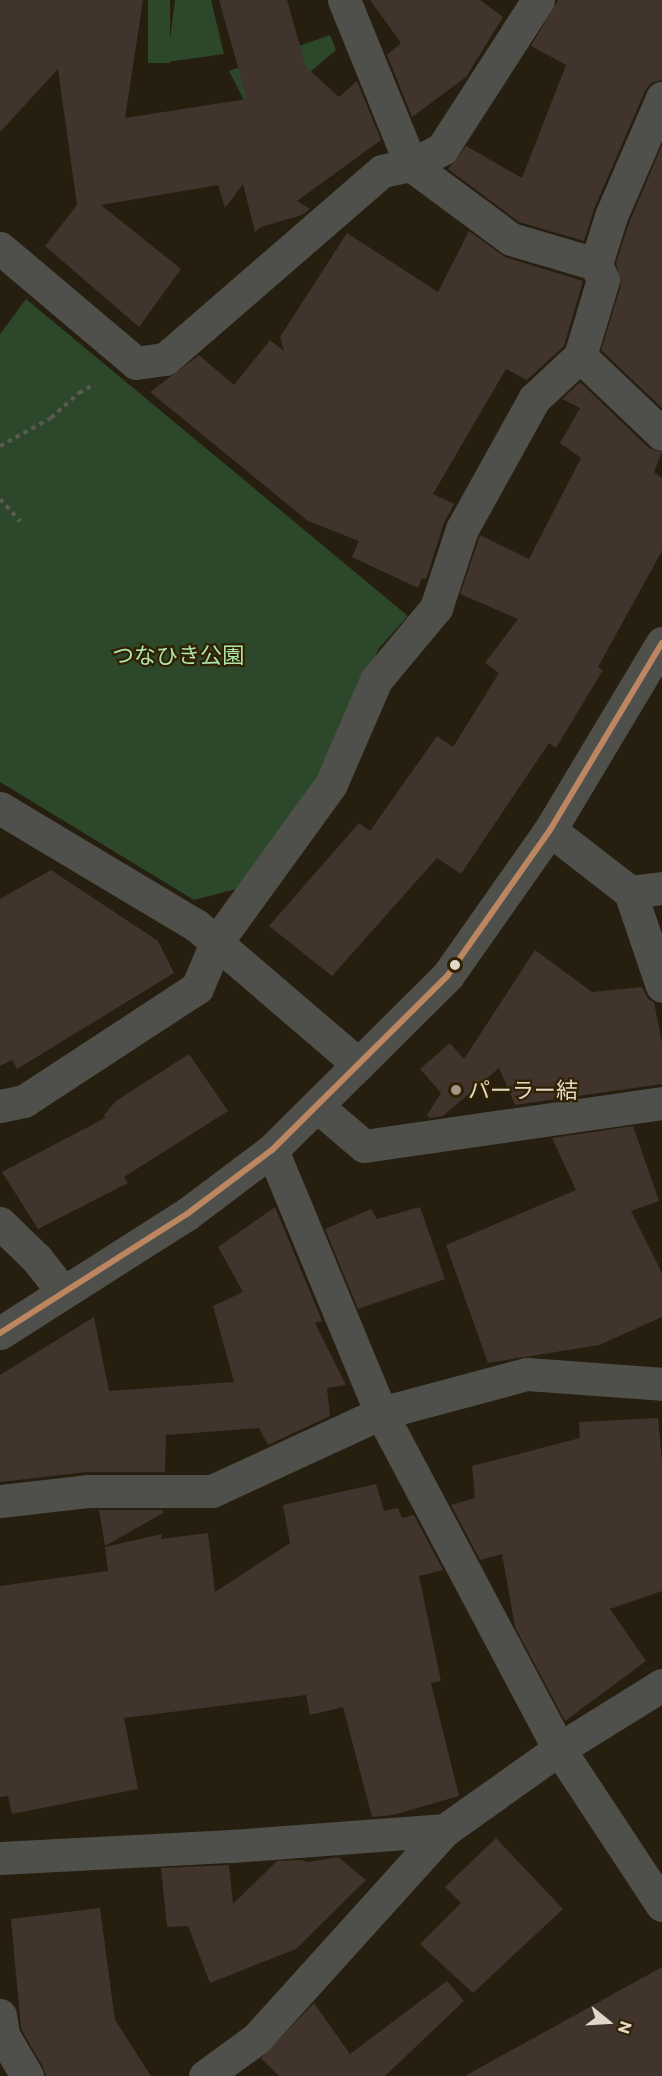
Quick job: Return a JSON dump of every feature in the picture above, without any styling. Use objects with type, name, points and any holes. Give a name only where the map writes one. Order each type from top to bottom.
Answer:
[{"type":"street","points":[[344,0],[411,165],[511,239],[596,264]]},
{"type":"street","points":[[0,248],[136,363],[165,359],[382,171],[411,165],[442,149],[538,0]]},
{"type":"street","points":[[0,1106],[24,1101],[197,988],[216,943],[331,784],[376,680],[436,608],[462,529],[534,399],[580,356],[603,280],[596,264],[611,216],[662,98]]},
{"type":"street","points":[[580,356],[662,434]]},
{"type":"street","points":[[0,1333],[187,1214],[272,1150],[318,1107],[448,975],[550,830],[662,643]]},
{"type":"street","points":[[0,808],[197,926],[359,1065]]},
{"type":"street","points":[[550,830],[646,890],[662,986]]},
{"type":"street","points":[[318,1107],[364,1146],[662,1103]]},
{"type":"street","points":[[272,1150],[381,1413],[559,1749],[662,1905]]},
{"type":"street","points":[[0,1223],[37,1259],[63,1292]]},
{"type":"street","points":[[0,1501],[89,1491],[212,1491],[381,1413],[527,1374],[662,1384]]},
{"type":"street","points":[[205,2076],[256,2039],[445,1830],[559,1749],[662,1685]]},
{"type":"street","points":[[0,1858],[232,1846],[445,1830]]},
{"type":"street","points":[[1,2029],[27,2076]]},
{"type":"path","points":[[0,446],[51,418],[79,393],[136,363]]},
{"type":"path","points":[[0,499],[20,521]]},
{"type":"green space","points":[[148,0],[170,0],[170,63],[148,63]]},
{"type":"green space","points":[[175,0],[211,0],[224,54],[167,62]]},
{"type":"green space","points":[[330,35],[336,50],[254,120],[229,71]]},
{"type":"green space","name":"つなひき公園","points":[[26,299],[408,616],[379,648],[314,783],[240,888],[194,900],[0,782],[0,334]]},
{"type":"building","points":[[0,0],[143,0],[125,118],[247,99],[219,0],[287,0],[306,67],[339,97],[357,81],[381,140],[297,201],[310,209],[302,215],[261,227],[255,232],[243,184],[225,208],[218,185],[101,205],[181,269],[139,327],[45,246],[77,205],[58,69],[0,132]]},
{"type":"building","points":[[370,0],[480,0],[503,17],[466,77],[412,117],[387,55],[401,43]]},
{"type":"building","points":[[558,0],[662,0],[662,80],[651,83],[645,91],[594,209],[584,241],[519,222],[448,169],[466,146],[522,178],[566,65],[531,46]]},
{"type":"building","points":[[662,145],[662,408],[601,350],[621,285],[616,263],[629,223]]},
{"type":"building","points":[[469,231],[505,257],[583,281],[564,346],[527,380],[506,369],[433,494],[454,504],[444,523],[426,579],[422,578],[418,588],[352,557],[359,541],[308,521],[150,392],[199,355],[234,385],[270,340],[284,351],[280,337],[347,233],[438,292]]},
{"type":"building","points":[[580,382],[649,448],[662,452],[654,472],[662,478],[662,551],[598,667],[603,670],[556,748],[549,743],[461,874],[437,858],[332,976],[269,926],[359,823],[370,831],[437,736],[453,747],[499,673],[485,663],[518,619],[460,594],[480,535],[529,559],[581,458],[560,443],[580,408],[562,399]]},
{"type":"building","points":[[51,870],[158,941],[174,973],[17,1069],[12,1060],[0,1066],[0,899]]},
{"type":"building","points":[[535,950],[592,992],[642,987],[649,1000],[654,1002],[662,1043],[662,1084],[515,1105],[499,1068],[443,1116],[430,1118],[427,1115],[441,1093],[420,1069],[450,1043],[464,1059]]},
{"type":"building","points":[[189,1054],[228,1111],[124,1177],[128,1183],[38,1229],[2,1172],[105,1118],[104,1115],[116,1101]]},
{"type":"building","points":[[633,1126],[659,1201],[631,1211],[662,1273],[662,1317],[599,1345],[488,1363],[446,1245],[576,1190],[552,1138]]},
{"type":"building","points":[[275,1207],[322,1321],[315,1323],[346,1385],[327,1388],[330,1416],[268,1445],[259,1428],[166,1435],[165,1472],[87,1472],[0,1482],[0,1375],[94,1317],[109,1391],[234,1382],[213,1306],[243,1292],[218,1247]]},
{"type":"building","points":[[420,1207],[445,1279],[358,1309],[325,1229],[371,1209],[377,1219]]},
{"type":"building","points":[[658,1418],[662,1461],[662,1591],[610,1609],[646,1661],[565,1721],[515,1627],[502,1554],[480,1560],[451,1505],[475,1498],[472,1466],[580,1438],[579,1422]]},
{"type":"building","points":[[376,1484],[384,1511],[398,1508],[402,1518],[414,1515],[443,1570],[419,1576],[441,1681],[431,1683],[459,1796],[393,1815],[372,1817],[343,1707],[310,1715],[306,1695],[124,1718],[138,1789],[12,1814],[8,1796],[0,1797],[0,1586],[108,1571],[105,1547],[162,1534],[161,1539],[208,1533],[215,1592],[290,1543],[283,1505]]},
{"type":"building","points":[[99,1510],[163,1510],[163,1513],[105,1546]]},
{"type":"building","points":[[496,1838],[563,1909],[473,1993],[420,1944],[461,1903],[445,1887]]},
{"type":"building","points":[[338,1857],[366,1880],[296,1949],[210,1983],[188,1926],[167,1927],[161,1868],[229,1865],[233,1904],[277,1861],[302,1860],[308,1862]]},
{"type":"building","points":[[100,1908],[115,2020],[151,2076],[46,2076],[21,2029],[11,1919]]},
{"type":"building","points":[[662,1967],[662,2076],[465,2076]]},
{"type":"building","points":[[447,1981],[464,2001],[385,2076],[279,2076],[261,2058],[314,2003],[350,2054]]},
{"type":"transit line","points":[[0,1333],[187,1214],[272,1150],[448,975],[550,830],[662,643]]},
{"type":"place","name":"パーラー結","points":[[456,1090]]}]
